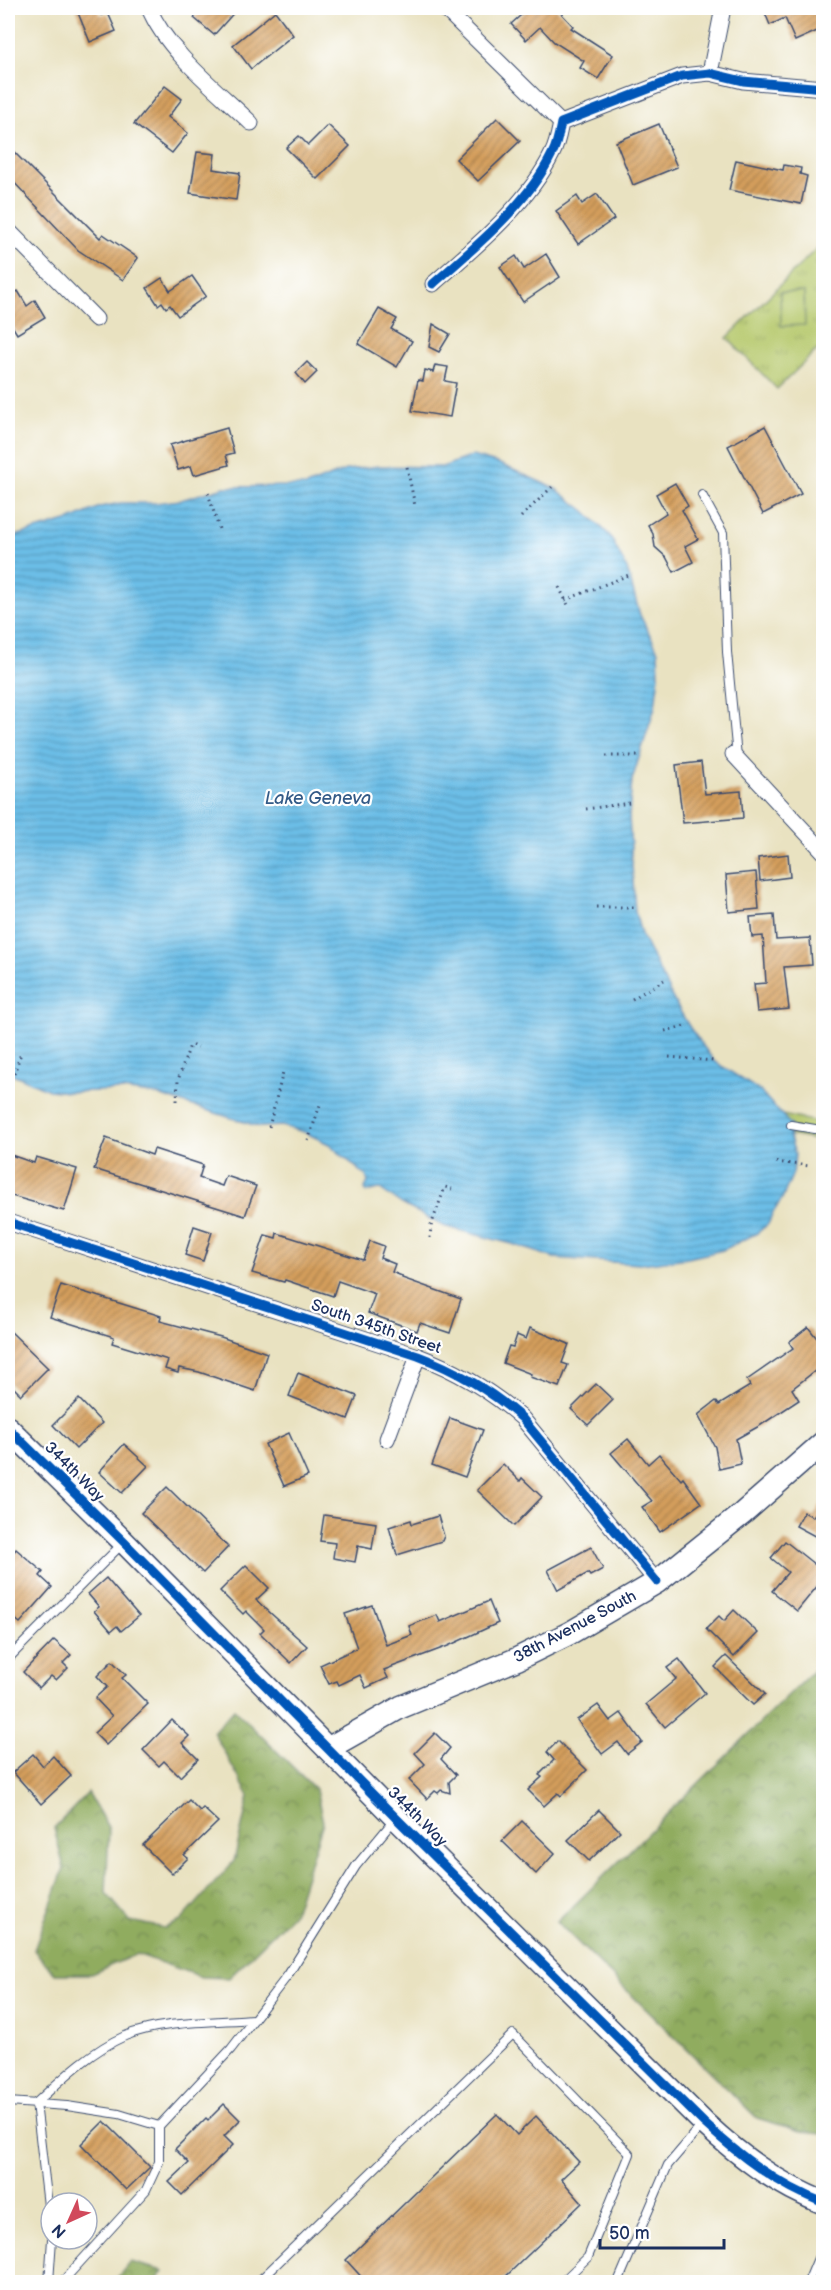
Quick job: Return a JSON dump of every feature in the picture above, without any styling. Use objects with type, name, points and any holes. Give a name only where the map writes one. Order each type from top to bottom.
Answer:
[{"type":"street","points":[[149,8],[170,44],[251,123]]},
{"type":"street","points":[[444,8],[561,123]]},
{"type":"street","points":[[710,73],[723,8]]},
{"type":"street","points":[[561,123],[682,76],[710,73],[752,82],[824,88]]},
{"type":"street","points":[[433,284],[507,215],[536,180],[553,153],[561,123]]},
{"type":"street","points":[[8,230],[96,319]]},
{"type":"street","points":[[735,756],[824,852]]},
{"type":"street","name":"South 345th Street","points":[[8,1222],[418,1356],[448,1367],[474,1381],[522,1418],[657,1582]]},
{"type":"street","points":[[387,1439],[418,1356]]},
{"type":"street","name":"344th Way","points":[[8,1428],[329,1748],[396,1818],[704,2123],[753,2166],[784,2185],[824,2203]]},
{"type":"street","name":"38th Avenue South","points":[[329,1748],[401,1707],[517,1659],[570,1633],[657,1582],[750,1507],[824,1442]]},
{"type":"lane","points":[[702,495],[723,533],[727,652],[735,756]]},
{"type":"lane","points":[[791,1125],[814,1129]]},
{"type":"lane","points":[[8,1659],[124,1542]]},
{"type":"lane","points":[[62,2283],[146,2190],[159,2162],[159,2126],[202,2082],[288,1975],[356,1866],[396,1818]]},
{"type":"lane","points":[[36,2103],[77,2065],[126,2036],[173,2025],[254,2019]]},
{"type":"lane","points":[[264,2280],[513,2034],[630,2154],[588,2257],[562,2283]]},
{"type":"lane","points":[[8,2102],[36,2103],[119,2114],[159,2126]]},
{"type":"lane","points":[[36,2103],[46,2191]]},
{"type":"lane","points":[[618,2283],[668,2165],[704,2123]]},
{"type":"lane","points":[[808,2283],[824,2244]]},
{"type":"lane","points":[[49,2283],[51,2251]]},
{"type":"path","points":[[407,467],[415,506]]},
{"type":"path","points":[[521,517],[552,488]]},
{"type":"path","points":[[208,493],[219,529]]},
{"type":"path","points":[[566,600],[629,575]]},
{"type":"path","points":[[559,587],[569,607]]},
{"type":"path","points":[[606,756],[640,756]]},
{"type":"path","points":[[586,809],[630,803]]},
{"type":"path","points":[[596,907],[634,907]]},
{"type":"path","points":[[632,999],[664,980]]},
{"type":"path","points":[[665,1031],[688,1024]]},
{"type":"path","points":[[177,1101],[178,1080],[190,1045],[198,1047]]},
{"type":"path","points":[[14,1074],[21,1053]]},
{"type":"path","points":[[669,1057],[714,1061]]},
{"type":"path","points":[[269,1126],[283,1072]]},
{"type":"path","points":[[308,1141],[320,1105]]},
{"type":"path","points":[[776,1162],[808,1166]]},
{"type":"path","points":[[430,1238],[431,1226],[445,1187],[452,1190]]},
{"type":"green space","points":[[823,242],[823,348],[816,351],[777,389],[727,338]]},
{"type":"green space","points":[[780,292],[804,292],[805,325],[781,326]]},
{"type":"green space","points":[[782,1115],[823,1123],[823,1141],[789,1135]]},
{"type":"green space","points":[[823,1661],[823,2133],[801,2131],[757,2118],[557,1922]]},
{"type":"green space","points":[[234,1709],[316,1790],[323,1822],[294,1913],[229,1978],[201,1977],[137,1954],[91,1974],[55,1974],[34,1950],[64,1868],[54,1828],[88,1793],[109,1829],[106,1893],[130,1921],[165,1928],[181,1921],[234,1861],[249,1796],[213,1732]]},
{"type":"green space","points":[[130,2262],[163,2271],[156,2282],[114,2282]]},
{"type":"water","name":"Lake Geneva","points":[[472,456],[500,464],[556,489],[585,511],[610,536],[627,569],[640,615],[658,651],[659,675],[655,707],[632,780],[629,817],[635,912],[641,934],[690,1028],[714,1061],[760,1091],[791,1125],[789,1135],[795,1154],[793,1173],[768,1224],[757,1233],[723,1250],[688,1258],[640,1264],[554,1258],[512,1244],[443,1226],[380,1189],[366,1192],[368,1182],[366,1176],[329,1144],[304,1132],[282,1126],[260,1127],[158,1095],[122,1090],[68,1092],[49,1090],[8,1072],[8,538],[70,520],[100,507],[121,503],[181,500],[224,487],[306,486],[346,470],[379,466],[442,467]]},
{"type":"building","points":[[76,8],[98,8],[101,15],[108,13],[116,31],[90,42]]},
{"type":"building","points":[[202,8],[238,8],[214,35],[194,18]]},
{"type":"building","points":[[529,8],[556,8],[573,26],[571,28],[613,55],[598,79],[580,68],[584,61],[554,42],[540,27],[526,40],[511,24]]},
{"type":"building","points":[[763,8],[824,8],[824,28],[795,41],[785,18],[770,25]]},
{"type":"building","points":[[275,11],[293,35],[251,69],[233,45]]},
{"type":"building","points":[[165,86],[182,99],[168,117],[188,133],[172,153],[134,124]]},
{"type":"building","points":[[497,118],[520,141],[478,181],[456,159]]},
{"type":"building","points":[[659,124],[677,167],[633,185],[616,142]]},
{"type":"building","points":[[328,125],[350,146],[317,179],[286,148],[299,136],[308,145]]},
{"type":"building","points":[[8,146],[100,238],[103,234],[138,258],[123,280],[78,250],[8,176]]},
{"type":"building","points":[[197,152],[215,154],[213,169],[240,173],[236,200],[190,193]]},
{"type":"building","points":[[736,160],[783,170],[784,165],[801,168],[800,174],[807,176],[801,204],[729,190]]},
{"type":"building","points":[[597,194],[614,219],[578,244],[556,211],[577,196],[582,204]]},
{"type":"building","points":[[546,254],[560,277],[523,302],[500,267],[516,256],[524,269]]},
{"type":"building","points":[[192,276],[206,296],[178,316],[170,305],[166,308],[162,302],[158,305],[147,288],[162,278],[170,291]]},
{"type":"building","points":[[18,291],[27,306],[35,300],[45,317],[17,334],[8,319],[8,298]]},
{"type":"building","points":[[379,309],[397,319],[391,329],[412,341],[397,367],[358,344]]},
{"type":"building","points":[[433,324],[450,334],[439,352],[429,347]]},
{"type":"building","points":[[307,362],[317,372],[305,384],[296,373]]},
{"type":"building","points":[[435,365],[448,367],[445,381],[456,383],[450,417],[412,411],[418,380],[423,381],[425,370],[433,372]]},
{"type":"building","points":[[765,426],[801,494],[763,514],[728,446]]},
{"type":"building","points":[[227,428],[234,453],[226,455],[229,465],[194,475],[191,466],[178,470],[170,445]]},
{"type":"building","points":[[675,483],[688,506],[682,510],[698,539],[685,546],[693,562],[674,572],[666,557],[655,547],[653,534],[648,525],[666,513],[656,494]]},
{"type":"building","points":[[701,762],[705,794],[741,791],[743,818],[683,823],[676,765]]},
{"type":"building","points":[[788,854],[790,877],[760,881],[758,858]]},
{"type":"building","points":[[756,872],[759,909],[729,912],[726,875]]},
{"type":"building","points":[[774,915],[776,940],[810,938],[812,965],[784,967],[789,1009],[757,1012],[754,984],[766,983],[763,936],[752,937],[750,917]]},
{"type":"building","points":[[106,1138],[152,1155],[154,1149],[203,1165],[199,1178],[222,1186],[226,1176],[256,1186],[245,1216],[94,1169]]},
{"type":"building","points":[[8,1154],[34,1163],[36,1157],[77,1169],[64,1211],[8,1195]]},
{"type":"building","points":[[194,1226],[212,1232],[203,1261],[185,1255]]},
{"type":"building","points":[[277,1233],[363,1260],[370,1241],[384,1246],[380,1258],[395,1264],[392,1272],[402,1278],[461,1299],[450,1333],[420,1323],[417,1331],[368,1313],[375,1294],[338,1281],[333,1296],[285,1280],[284,1282],[252,1273],[265,1235],[276,1238]]},
{"type":"building","points":[[61,1285],[161,1316],[160,1321],[221,1337],[267,1353],[255,1391],[199,1372],[179,1368],[178,1373],[165,1369],[168,1360],[112,1343],[114,1337],[50,1317]]},
{"type":"building","points":[[808,1327],[824,1347],[824,1376],[815,1371],[792,1389],[799,1400],[736,1439],[741,1464],[719,1469],[715,1447],[698,1415],[716,1401],[719,1405],[750,1386],[747,1380],[793,1348],[789,1342]]},
{"type":"building","points":[[530,1328],[569,1344],[562,1363],[568,1365],[559,1387],[530,1377],[531,1374],[503,1363],[509,1346],[513,1347],[517,1335],[526,1339]]},
{"type":"building","points":[[8,1329],[48,1368],[21,1395],[8,1382]]},
{"type":"building","points":[[298,1373],[357,1396],[348,1419],[289,1396]]},
{"type":"building","points":[[596,1384],[613,1400],[588,1425],[571,1409]]},
{"type":"building","points":[[79,1399],[102,1423],[76,1449],[53,1425]]},
{"type":"building","points":[[450,1418],[483,1430],[465,1477],[432,1465]]},
{"type":"building","points":[[289,1433],[308,1476],[284,1486],[265,1444]]},
{"type":"building","points":[[628,1439],[648,1464],[659,1454],[681,1480],[683,1478],[701,1503],[660,1532],[642,1507],[652,1501],[611,1453]]},
{"type":"building","points":[[124,1444],[148,1466],[122,1493],[99,1472]]},
{"type":"building","points":[[503,1464],[520,1481],[522,1478],[542,1497],[514,1526],[477,1490]]},
{"type":"building","points":[[167,1487],[228,1547],[203,1573],[141,1513]]},
{"type":"building","points":[[824,1499],[824,1541],[796,1526],[804,1512],[813,1517]]},
{"type":"building","points":[[324,1515],[376,1523],[372,1549],[358,1546],[355,1562],[333,1558],[335,1543],[320,1541]]},
{"type":"building","points":[[438,1516],[444,1536],[442,1541],[397,1555],[389,1527],[411,1520],[412,1524]]},
{"type":"building","points":[[785,1541],[824,1572],[824,1578],[797,1611],[772,1591],[788,1572],[771,1558]]},
{"type":"building","points":[[591,1547],[603,1569],[590,1576],[588,1573],[558,1590],[548,1570]]},
{"type":"building","points":[[16,1549],[43,1572],[40,1576],[52,1587],[20,1623],[8,1613],[8,1559]]},
{"type":"building","points":[[246,1565],[269,1588],[256,1600],[307,1646],[291,1663],[260,1633],[264,1629],[246,1611],[243,1614],[220,1591]]},
{"type":"building","points":[[106,1578],[139,1616],[121,1631],[117,1626],[111,1631],[94,1611],[99,1607],[88,1594]]},
{"type":"building","points":[[489,1601],[498,1623],[448,1646],[384,1670],[388,1678],[366,1688],[360,1675],[339,1685],[337,1681],[329,1684],[320,1665],[357,1648],[345,1614],[372,1605],[386,1645],[412,1635],[409,1626],[437,1615],[440,1622]]},
{"type":"building","points":[[734,1610],[758,1633],[734,1657],[706,1629],[719,1616],[724,1621]]},
{"type":"building","points":[[54,1640],[71,1655],[63,1663],[68,1668],[56,1680],[51,1676],[39,1688],[23,1672]]},
{"type":"building","points":[[726,1656],[765,1694],[753,1705],[715,1667]]},
{"type":"building","points":[[679,1659],[705,1693],[665,1727],[646,1704],[676,1679],[667,1668]]},
{"type":"building","points":[[112,1661],[126,1675],[122,1678],[148,1704],[106,1745],[94,1733],[112,1716],[95,1698],[107,1687],[97,1676]]},
{"type":"building","points":[[598,1705],[610,1721],[621,1713],[642,1742],[627,1754],[618,1742],[602,1754],[577,1720]]},
{"type":"building","points":[[172,1720],[189,1736],[182,1743],[198,1759],[180,1777],[164,1761],[159,1766],[143,1750]]},
{"type":"building","points":[[435,1733],[450,1748],[441,1759],[456,1775],[449,1782],[450,1793],[435,1791],[427,1799],[409,1780],[425,1764],[415,1753]]},
{"type":"building","points":[[558,1741],[587,1770],[561,1796],[558,1793],[544,1806],[528,1790],[542,1777],[539,1775],[554,1760],[547,1752]]},
{"type":"building","points":[[33,1754],[43,1766],[53,1756],[71,1776],[41,1804],[13,1772]]},
{"type":"building","points":[[189,1800],[200,1811],[203,1808],[218,1822],[184,1855],[188,1858],[172,1874],[143,1845]]},
{"type":"building","points":[[599,1810],[620,1831],[589,1861],[568,1840]]},
{"type":"building","points":[[522,1821],[555,1853],[536,1874],[502,1841]]},
{"type":"building","points":[[224,2104],[240,2120],[224,2136],[233,2145],[182,2195],[169,2182],[189,2163],[175,2149],[206,2118],[208,2120]]},
{"type":"building","points":[[497,2114],[517,2135],[536,2116],[579,2162],[561,2179],[582,2203],[499,2283],[367,2283],[346,2260]]},
{"type":"building","points":[[104,2121],[150,2167],[126,2190],[81,2144]]},
{"type":"cycle path","points":[[433,284],[466,256],[515,208],[542,172],[554,150],[561,123],[682,76],[710,73],[743,81],[824,88]]},
{"type":"cycle path","points":[[8,1222],[418,1356],[460,1375],[486,1390],[522,1418],[657,1582]]},
{"type":"cycle path","points":[[8,1428],[124,1542],[396,1818],[704,2123],[760,2169],[790,2187],[824,2203]]}]
